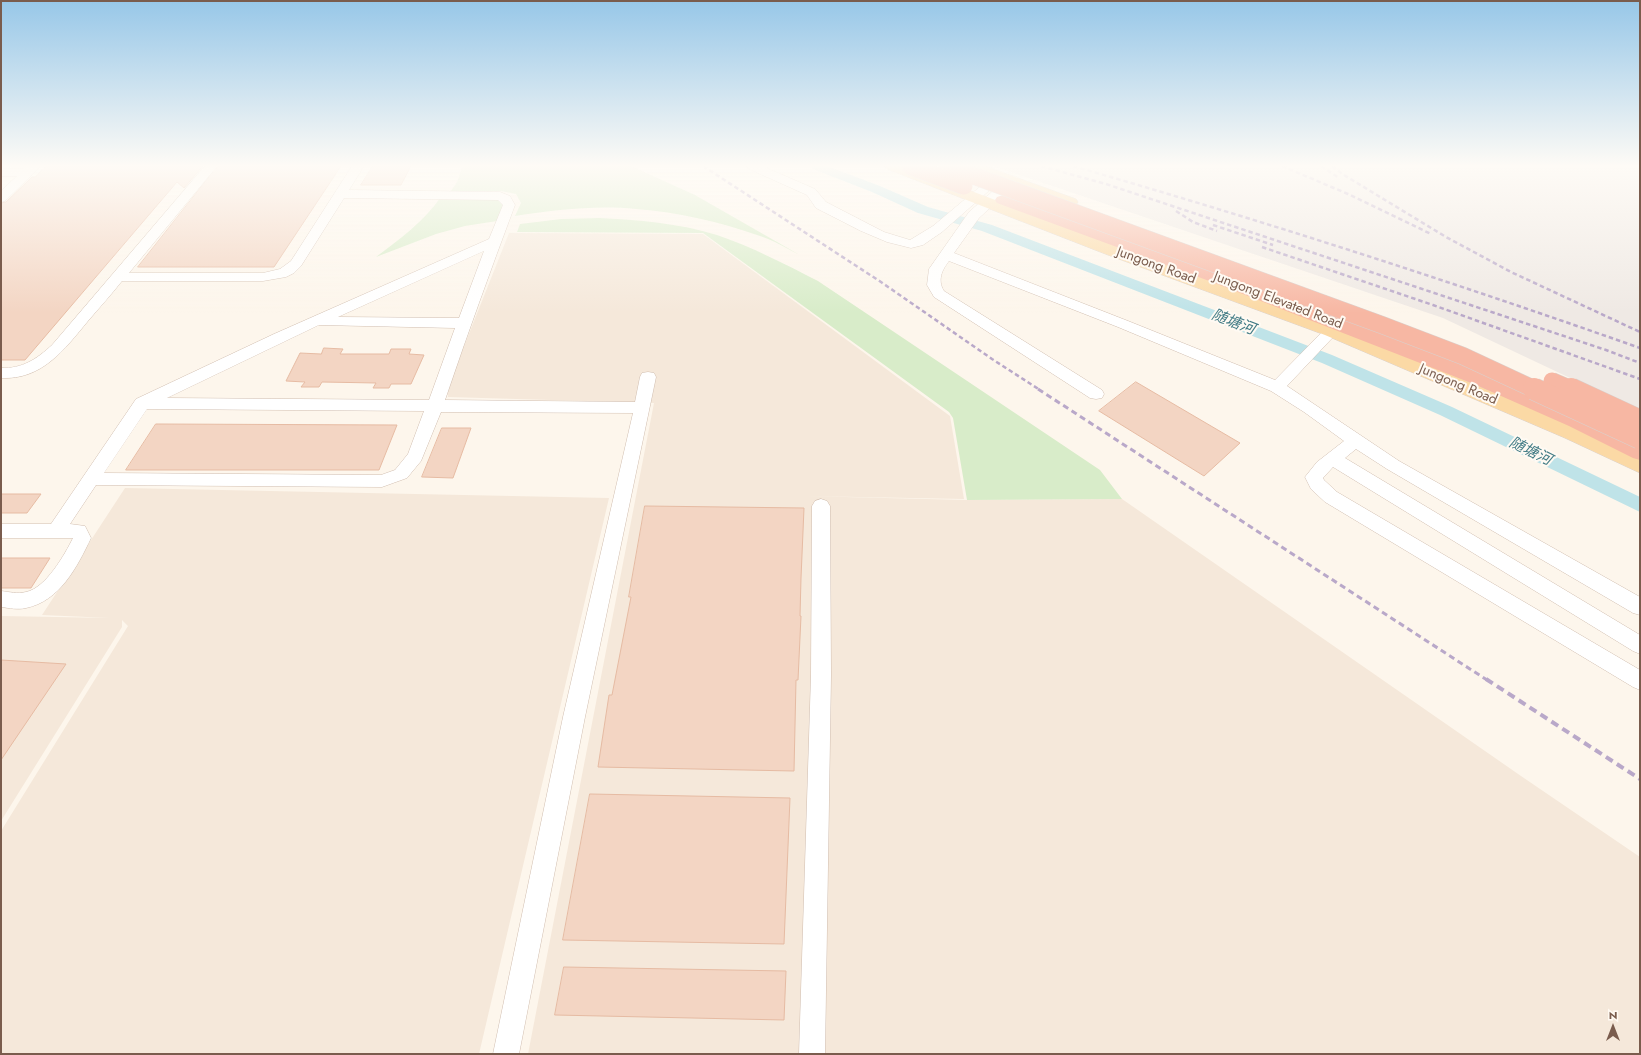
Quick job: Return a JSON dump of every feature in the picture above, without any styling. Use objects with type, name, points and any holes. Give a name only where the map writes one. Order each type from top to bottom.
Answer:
[{"type":"highway","name":"Jungong Elevated Road","points":[[1045,215],[1218,278],[1481,379],[1576,421],[1640,453]]},
{"type":"highway","name":"Jungong Elevated Road","points":[[1082,215],[1463,356],[1640,438]]},
{"type":"highway","points":[[1108,215],[1439,334],[1599,401],[1640,421]]},
{"type":"main road","name":"Jungong Road","points":[[1022,215],[1331,331],[1572,434],[1640,465]]},
{"type":"main road","name":"Jungong Road","points":[[1104,215],[1254,273],[1379,316],[1554,389],[1640,431]]},
{"type":"street","points":[[1,373],[11,374],[25,370],[37,365],[51,354],[119,277],[170,215]]},
{"type":"street","points":[[119,277],[263,277],[282,274],[291,270],[327,215]]},
{"type":"street","points":[[90,479],[382,481],[401,474],[415,457],[440,405],[464,323],[482,273],[506,215]]},
{"type":"street","points":[[841,215],[881,235],[904,244],[912,244],[918,242],[940,228],[954,215]]},
{"type":"street","points":[[974,215],[936,269],[933,278],[934,287],[939,294],[1096,394]]},
{"type":"street","points":[[56,531],[142,403],[314,321],[496,241]]},
{"type":"street","points":[[946,255],[1109,318],[1277,387],[1393,465],[1640,607]]},
{"type":"street","points":[[314,321],[464,323]]},
{"type":"street","points":[[1277,387],[1331,331]]},
{"type":"street","points":[[506,1054],[576,709],[648,377]]},
{"type":"street","points":[[142,403],[642,408]]},
{"type":"street","points":[[1356,441],[1333,458],[1319,470],[1314,477],[1317,484],[1331,497],[1640,681]]},
{"type":"street","points":[[1333,458],[1640,645]]},
{"type":"street","points":[[812,1054],[820,676],[820,506]]},
{"type":"street","points":[[1,531],[79,532],[82,538],[60,575],[49,588],[26,600],[1,600]]},
{"type":"shaded area","points":[[1139,215],[1640,215],[1640,411],[1443,318]]},
{"type":"shaded area","points":[[509,233],[703,234],[950,416],[964,499],[804,496],[967,500],[1122,499],[1640,857],[1640,1054],[528,1054],[654,403],[448,397],[447,389]]},
{"type":"shaded area","points":[[125,488],[609,498],[479,1054],[1,1054],[1,831],[128,626],[122,620],[122,627],[1,821],[1,616],[110,618],[42,615]]},
{"type":"green space","points":[[426,215],[499,215],[497,221],[465,226],[436,234],[376,257]]},
{"type":"green space","points":[[681,215],[730,215],[798,254],[770,240],[699,218]]},
{"type":"green space","points":[[599,218],[673,225],[717,235],[756,250],[818,281],[1100,470],[1122,499],[967,500],[953,418],[949,412],[703,233],[517,232],[520,224],[561,219]]},
{"type":"building","points":[[1,215],[149,215],[25,360],[1,360]]},
{"type":"building","points":[[179,215],[308,215],[274,267],[138,267]]},
{"type":"building","points":[[324,348],[343,349],[340,354],[389,354],[391,349],[411,349],[409,354],[424,355],[411,384],[391,384],[389,388],[373,388],[376,383],[322,382],[319,387],[301,387],[305,382],[286,381],[300,353],[321,354]]},
{"type":"building","points":[[1136,382],[1240,443],[1204,476],[1099,411]]},
{"type":"building","points":[[156,424],[397,425],[379,470],[126,470]]},
{"type":"building","points":[[442,428],[471,428],[453,478],[422,477]]},
{"type":"building","points":[[1,494],[41,494],[27,513],[1,513]]},
{"type":"building","points":[[645,506],[804,508],[801,616],[798,680],[796,680],[794,771],[598,767],[609,695],[612,695],[631,597],[629,597]]},
{"type":"building","points":[[1,558],[50,558],[31,588],[1,588]]},
{"type":"building","points":[[1,660],[66,664],[1,760]]},
{"type":"building","points":[[590,794],[790,798],[784,944],[563,940]]},
{"type":"building","points":[[564,967],[786,971],[784,1020],[555,1015]]},
{"type":"waterway","name":"随塘河","points":[[942,215],[987,228],[1327,359],[1446,411],[1606,487],[1640,505]]},
{"type":"railway","points":[[779,215],[881,282],[992,359],[1040,390]]},
{"type":"railway","points":[[1183,215],[1193,222],[1217,231]]},
{"type":"railway","points":[[1200,215],[1606,350],[1640,363]]},
{"type":"railway","points":[[1239,215],[1499,299],[1640,348]]},
{"type":"railway","points":[[1392,215],[1431,234]]},
{"type":"railway","points":[[1410,215],[1446,237],[1511,272],[1640,332]]},
{"type":"railway","points":[[1213,225],[1273,245]]},
{"type":"railway","points":[[1262,247],[1433,305],[1640,379]]},
{"type":"railway","points":[[1038,389],[1487,680]]},
{"type":"railway","points":[[1486,679],[1640,779]]}]
